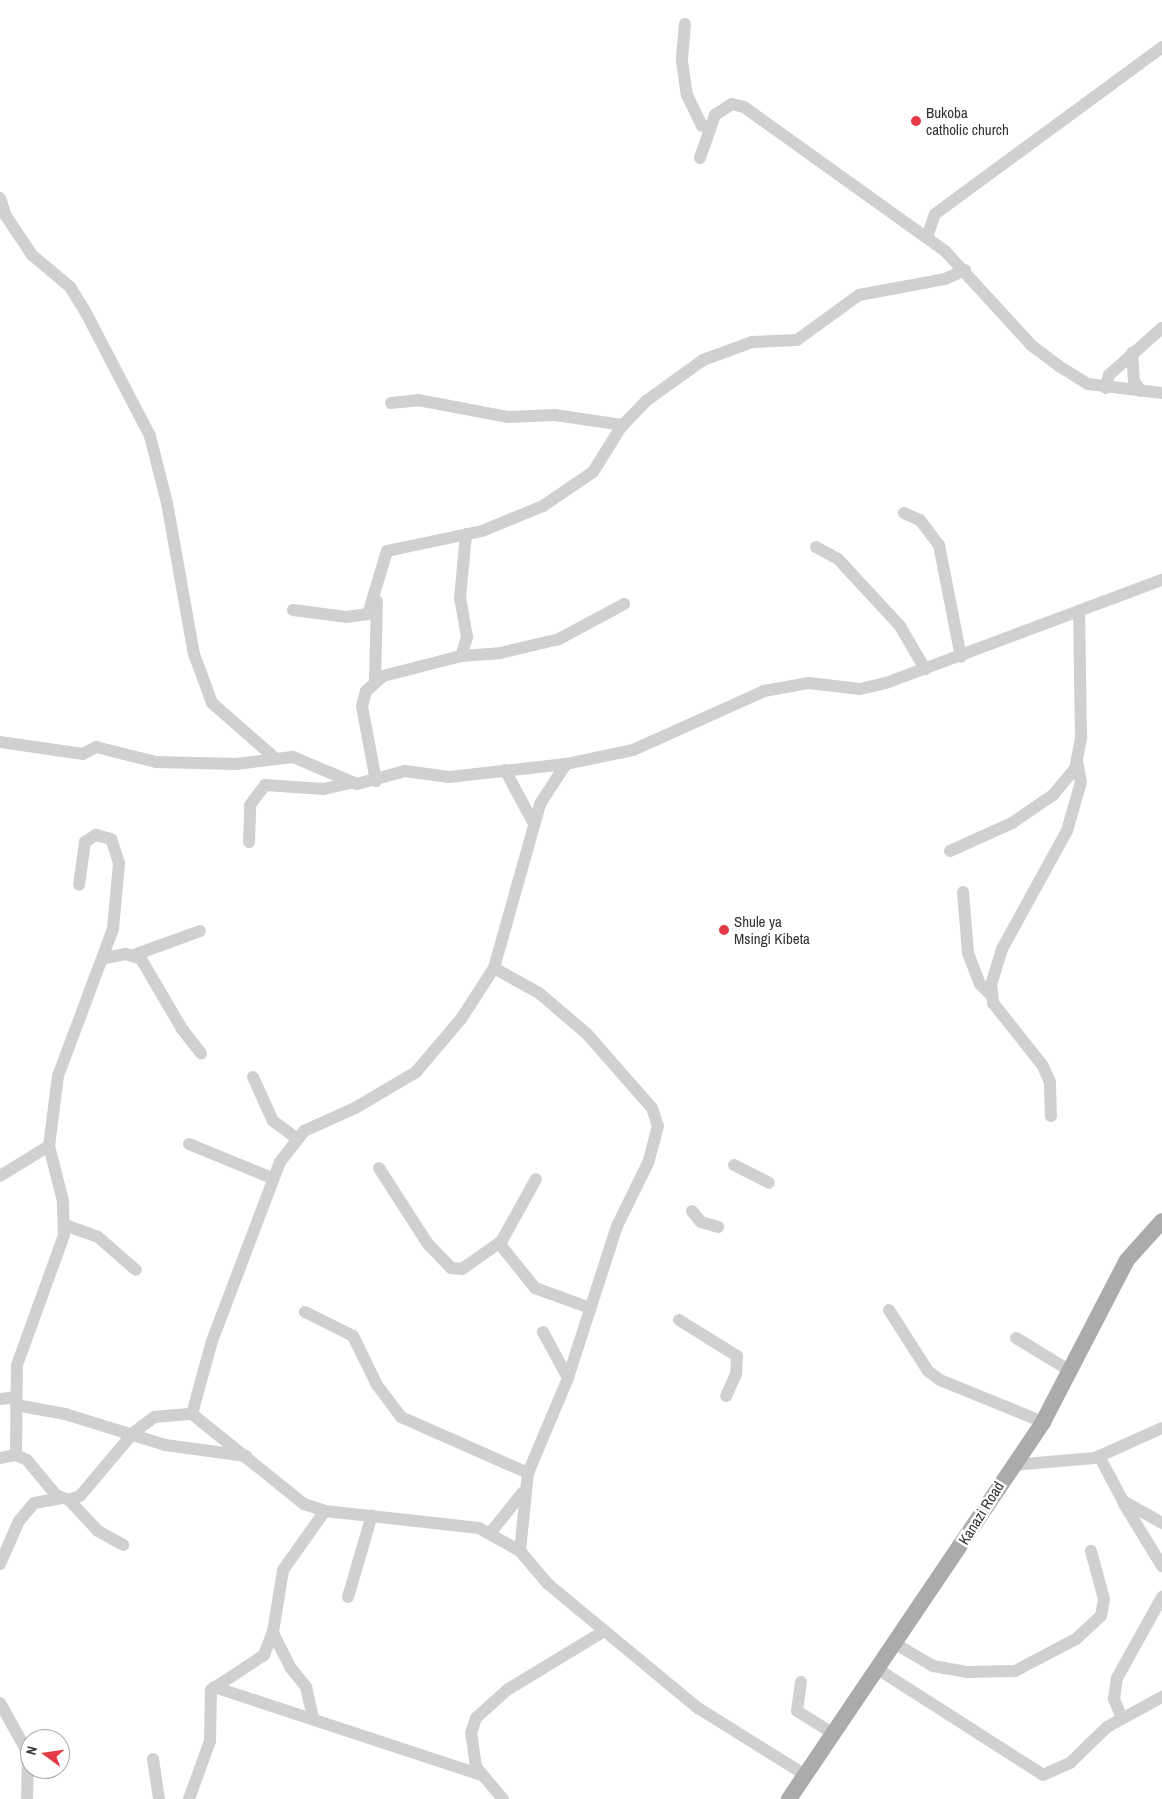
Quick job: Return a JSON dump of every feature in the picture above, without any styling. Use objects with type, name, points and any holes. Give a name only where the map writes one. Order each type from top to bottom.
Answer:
[{"type":"main road","name":"Kanazi Road","points":[[789,1799],[807,1776],[876,1668],[1043,1422],[1067,1369],[1127,1260],[1162,1221]]},
{"type":"street","points":[[685,24],[682,61],[687,95],[702,126],[710,128]]},
{"type":"street","points":[[927,237],[935,214],[1162,47]]},
{"type":"street","points":[[700,158],[710,128],[723,108],[732,104],[744,107],[927,237],[966,270],[1031,345],[1088,384],[1106,388],[1162,393]]},
{"type":"street","points":[[0,198],[6,216],[32,255],[70,287],[85,311],[150,436],[167,503],[194,654],[212,703],[276,759]]},
{"type":"street","points":[[375,680],[377,592],[382,560],[391,549],[466,534],[521,516],[581,481],[602,462],[623,425],[646,401],[702,360],[752,342],[798,340],[859,295],[946,279],[966,270]]},
{"type":"street","points":[[1106,388],[1109,375],[1162,328]]},
{"type":"street","points":[[1132,353],[1134,381],[1141,391]]},
{"type":"street","points":[[391,403],[418,400],[508,418],[555,415],[623,425]]},
{"type":"street","points":[[904,513],[920,520],[939,545],[961,657]]},
{"type":"street","points":[[461,656],[467,637],[460,598],[466,534]]},
{"type":"street","points":[[816,548],[838,560],[900,626],[925,669]]},
{"type":"street","points":[[249,842],[250,805],[265,785],[324,789],[350,783],[376,781],[404,771],[449,777],[566,764],[633,750],[764,691],[809,683],[860,689],[961,657],[1162,580]]},
{"type":"street","points":[[293,610],[358,618],[370,613],[377,592]]},
{"type":"street","points":[[376,781],[362,706],[366,691],[375,680],[461,656],[500,653],[559,639],[624,604]]},
{"type":"street","points":[[991,995],[999,956],[1067,831],[1080,782],[1077,762],[1079,611]]},
{"type":"street","points":[[0,742],[84,754],[96,747],[156,762],[236,764],[276,759],[303,759],[350,783]]},
{"type":"street","points":[[950,851],[997,832],[1053,795],[1077,762]]},
{"type":"street","points":[[192,1414],[207,1356],[272,1178],[296,1138],[372,1099],[424,1066],[494,968],[534,824],[548,787],[566,764]]},
{"type":"street","points":[[505,770],[534,824]]},
{"type":"street","points":[[16,1455],[16,1401],[20,1357],[59,1258],[65,1225],[49,1146],[58,1076],[105,958],[118,895],[118,855],[110,839],[96,836],[84,842],[79,885]]},
{"type":"street","points":[[963,892],[968,953],[980,984],[991,995],[1044,1066],[1050,1082],[1051,1116]]},
{"type":"street","points":[[105,958],[134,955],[200,932]]},
{"type":"street","points":[[134,955],[146,965],[182,1029],[201,1053]]},
{"type":"street","points":[[494,968],[522,981],[566,1015],[656,1115],[657,1133],[648,1163],[617,1226],[568,1378],[528,1473],[524,1490],[520,1551]]},
{"type":"street","points":[[253,1077],[273,1121],[296,1138]]},
{"type":"street","points":[[189,1144],[272,1178]]},
{"type":"street","points":[[0,1176],[49,1146]]},
{"type":"street","points":[[734,1165],[769,1183]]},
{"type":"street","points":[[379,1168],[428,1244],[451,1268],[462,1269],[500,1244],[536,1180]]},
{"type":"street","points":[[692,1211],[701,1222],[718,1227]]},
{"type":"street","points":[[65,1225],[98,1236],[136,1270]]},
{"type":"street","points":[[500,1244],[535,1288],[590,1308]]},
{"type":"street","points":[[889,1310],[928,1371],[940,1380],[1043,1422]]},
{"type":"street","points":[[305,1312],[353,1336],[377,1385],[401,1417],[441,1438],[528,1473]]},
{"type":"street","points":[[679,1320],[737,1356],[736,1374],[726,1396]]},
{"type":"street","points":[[543,1332],[568,1378]]},
{"type":"street","points":[[1016,1338],[1067,1369]]},
{"type":"street","points":[[0,1399],[16,1401],[133,1433],[165,1445],[246,1456]]},
{"type":"street","points":[[0,1564],[19,1521],[34,1503],[65,1499],[90,1486],[133,1433],[154,1417],[192,1414],[304,1504],[325,1511],[455,1523],[491,1532],[520,1551],[548,1584],[698,1708],[807,1776]]},
{"type":"street","points":[[1012,1465],[1099,1456],[1162,1428]]},
{"type":"street","points":[[0,1458],[16,1455],[27,1460],[98,1531],[123,1545]]},
{"type":"street","points":[[1099,1456],[1123,1502],[1162,1566]]},
{"type":"street","points":[[491,1532],[524,1490]]},
{"type":"street","points":[[1123,1502],[1162,1523]]},
{"type":"street","points":[[189,1799],[210,1741],[208,1709],[214,1687],[264,1655],[273,1633],[283,1570],[325,1511]]},
{"type":"street","points":[[348,1596],[372,1516]]},
{"type":"street","points":[[894,1643],[933,1666],[966,1672],[1015,1671],[1076,1639],[1101,1616],[1104,1599],[1092,1551]]},
{"type":"street","points":[[1122,1718],[1114,1699],[1117,1678],[1162,1597]]},
{"type":"street","points":[[504,1799],[482,1775],[471,1750],[471,1733],[487,1704],[604,1631]]},
{"type":"street","points":[[273,1633],[290,1667],[306,1687],[313,1718]]},
{"type":"street","points":[[876,1668],[1043,1775],[1070,1763],[1122,1718],[1162,1696]]},
{"type":"street","points":[[801,1682],[797,1711],[834,1734]]},
{"type":"street","points":[[214,1687],[482,1775]]},
{"type":"street","points":[[0,1703],[28,1753],[27,1799]]},
{"type":"street","points":[[153,1759],[159,1799]]},
{"type":"place","name":"Bukoba catholic church","points":[[916,121]]},
{"type":"place","name":"Shule ya Msingi Kibeta","points":[[724,930]]}]
